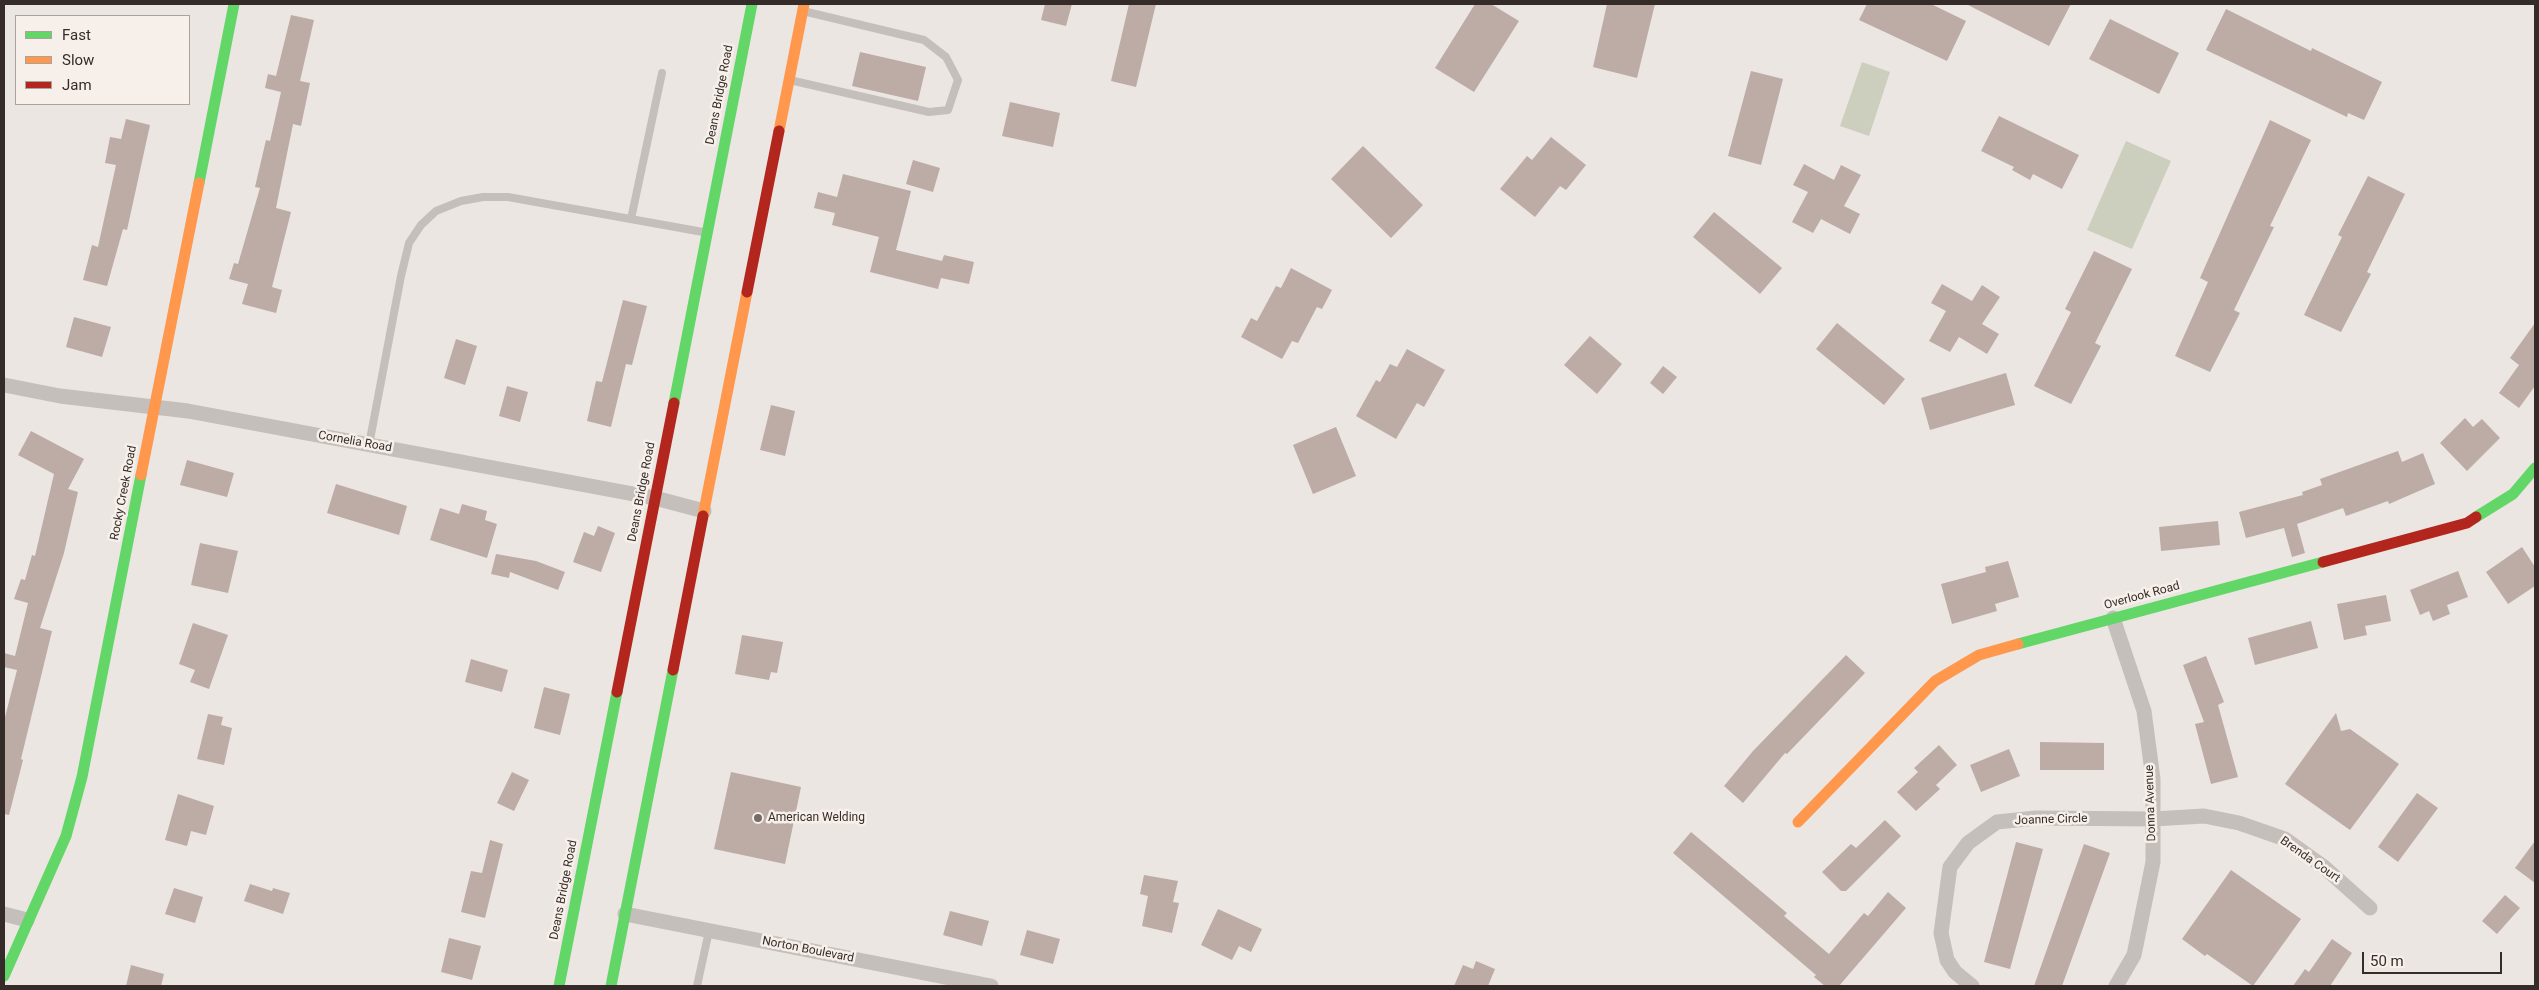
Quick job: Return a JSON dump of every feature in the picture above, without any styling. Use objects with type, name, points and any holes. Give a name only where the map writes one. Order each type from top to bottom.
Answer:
[{"type":"main road","name":"Rocky Creek Road","points":[[4,976],[66,836],[74,809],[234,4]]},
{"type":"main road","name":"Deans Bridge Road","points":[[559,986],[752,4]]},
{"type":"main road","points":[[611,986],[803,7]]},
{"type":"main road","name":"Overlook Road","points":[[1798,822],[1935,681],[1979,655],[2467,523],[2513,494],[2535,468]]},
{"type":"street","name":"Cornelia Road","points":[[4,386],[60,396],[155,407],[368,445],[655,498],[704,511]]},
{"type":"street","name":"Donna Avenue","points":[[2113,618],[2144,711],[2153,779],[2153,862],[2134,955],[2116,986]]},
{"type":"street","name":"Brenda Court","points":[[2153,819],[2204,816],[2239,823],[2285,840],[2324,867],[2370,908]]},
{"type":"street","name":"Joanne Circle","points":[[1972,986],[1955,972],[1947,960],[1941,933],[1950,867],[1968,843],[1997,822],[2036,818],[2153,819]]},
{"type":"street","points":[[4,914],[28,920]]},
{"type":"street","name":"Norton Boulevard","points":[[625,914],[991,986]]},
{"type":"lane","points":[[789,79],[929,112],[948,110],[958,80],[946,57],[924,40],[803,7]]},
{"type":"lane","points":[[631,219],[662,73]]},
{"type":"lane","points":[[368,445],[409,243],[421,225],[436,211],[461,201],[483,197],[508,197],[707,233]]},
{"type":"lane","points":[[697,986],[709,931]]},
{"type":"green space","points":[[1862,62],[1890,72],[1869,136],[1840,126]]},
{"type":"green space","points":[[2126,141],[2171,161],[2132,249],[2087,230]]},
{"type":"building","points":[[1045,4],[1072,4],[1066,26],[1041,20]]},
{"type":"building","points":[[1129,4],[1156,4],[1136,87],[1111,81]]},
{"type":"building","points":[[1475,4],[1491,4],[1519,21],[1474,92],[1435,68]]},
{"type":"building","points":[[1607,4],[1655,4],[1637,78],[1593,67]]},
{"type":"building","points":[[1867,4],[1931,4],[1966,21],[1947,61],[1859,20]]},
{"type":"building","points":[[1966,4],[2071,4],[2049,46]]},
{"type":"building","points":[[2226,9],[2311,51],[2312,48],[2382,82],[2364,120],[2348,113],[2347,117],[2206,50]]},
{"type":"building","points":[[291,15],[314,20],[300,81],[310,83],[301,126],[293,124],[276,208],[291,212],[272,287],[282,290],[276,313],[242,304],[248,284],[229,279],[234,263],[238,264],[260,188],[255,187],[266,140],[270,141],[281,92],[265,88],[268,74],[276,76]]},
{"type":"building","points":[[2110,19],[2179,53],[2159,94],[2089,59]]},
{"type":"building","points":[[860,52],[926,67],[918,101],[852,86]]},
{"type":"building","points":[[1751,71],[1783,79],[1761,165],[1728,156]]},
{"type":"building","points":[[1010,102],[1060,113],[1053,147],[1002,136]]},
{"type":"building","points":[[1999,116],[2079,155],[2062,189],[2033,174],[2030,180],[2012,170],[2014,167],[1981,151]]},
{"type":"building","points":[[126,119],[150,125],[127,230],[123,229],[107,286],[83,280],[92,245],[98,247],[116,165],[105,163],[110,137],[121,139]]},
{"type":"building","points":[[2270,120],[2311,140],[2270,226],[2274,227],[2234,310],[2240,313],[2210,372],[2175,356],[2208,282],[2200,278]]},
{"type":"building","points":[[1551,137],[1586,165],[1566,190],[1560,186],[1535,217],[1500,189],[1527,156],[1532,160]]},
{"type":"building","points":[[1363,146],[1423,205],[1391,238],[1331,179]]},
{"type":"building","points":[[913,160],[940,168],[933,192],[906,184]]},
{"type":"building","points":[[1804,164],[1834,180],[1841,165],[1861,175],[1844,206],[1860,214],[1850,234],[1821,219],[1813,233],[1792,222],[1808,192],[1793,185]]},
{"type":"building","points":[[843,174],[911,191],[896,250],[942,261],[944,255],[974,262],[969,284],[941,278],[938,289],[870,272],[879,237],[832,225],[835,213],[814,208],[818,192],[837,197]]},
{"type":"building","points":[[2368,176],[2405,194],[2367,272],[2371,274],[2341,332],[2304,315],[2342,237],[2338,235]]},
{"type":"building","points":[[1714,212],[1782,268],[1760,294],[1693,237]]},
{"type":"building","points":[[2094,251],[2132,269],[2095,343],[2101,346],[2071,404],[2034,386],[2071,312],[2065,309]]},
{"type":"building","points":[[1291,268],[1332,290],[1322,309],[1317,307],[1298,343],[1292,341],[1282,359],[1241,337],[1251,318],[1257,321],[1276,286],[1281,288]]},
{"type":"building","points":[[1942,284],[1972,301],[1982,285],[2000,297],[1982,324],[1999,334],[1987,354],[1959,337],[1950,352],[1929,341],[1946,311],[1931,303]]},
{"type":"building","points":[[623,300],[647,306],[632,365],[626,364],[611,427],[587,421],[596,381],[602,382]]},
{"type":"building","points":[[74,317],[111,327],[102,357],[66,347]]},
{"type":"building","points":[[1837,323],[1905,379],[1884,405],[1816,349]]},
{"type":"building","points":[[2535,323],[2535,386],[2519,408],[2499,393],[2519,365],[2510,358]]},
{"type":"building","points":[[1590,336],[1622,364],[1597,394],[1564,365]]},
{"type":"building","points":[[456,339],[477,346],[465,385],[444,378]]},
{"type":"building","points":[[1407,349],[1445,370],[1424,407],[1417,403],[1396,439],[1356,416],[1376,380],[1380,382],[1390,364],[1397,367]]},
{"type":"building","points":[[1663,366],[1677,377],[1663,394],[1650,383]]},
{"type":"building","points":[[2006,373],[2015,405],[1930,430],[1921,398]]},
{"type":"building","points":[[507,386],[528,392],[520,422],[499,416]]},
{"type":"building","points":[[771,405],[795,411],[785,456],[760,450]]},
{"type":"building","points":[[2465,418],[2473,427],[2482,419],[2500,438],[2467,471],[2440,443]]},
{"type":"building","points":[[1336,427],[1356,476],[1313,494],[1293,445]]},
{"type":"building","points":[[31,431],[84,459],[68,489],[78,492],[64,553],[40,628],[52,631],[9,815],[4,814],[4,721],[17,670],[4,667],[4,653],[15,656],[28,603],[14,599],[21,579],[25,580],[32,555],[35,556],[54,474],[18,455]]},
{"type":"building","points":[[2398,451],[2402,462],[2423,453],[2435,484],[2389,504],[2388,501],[2346,516],[2343,508],[2297,524],[2305,553],[2292,557],[2284,528],[2246,538],[2239,512],[2303,495],[2302,492],[2322,485],[2320,479]]},
{"type":"building","points":[[187,460],[234,473],[227,497],[180,485]]},
{"type":"building","points":[[336,484],[407,506],[399,535],[327,513]]},
{"type":"building","points":[[462,504],[487,511],[485,520],[497,524],[487,558],[430,540],[440,508],[459,514]]},
{"type":"building","points":[[2218,521],[2220,545],[2161,551],[2159,527]]},
{"type":"building","points":[[598,526],[615,533],[601,572],[573,562],[584,532],[594,536]]},
{"type":"building","points":[[200,543],[238,551],[228,593],[191,585]]},
{"type":"building","points":[[2522,547],[2535,567],[2535,586],[2508,604],[2486,572]]},
{"type":"building","points":[[496,554],[536,561],[565,572],[558,590],[510,572],[509,578],[491,574]]},
{"type":"building","points":[[2008,561],[2019,597],[1995,604],[1997,611],[1952,624],[1941,584],[1986,572],[1985,567]]},
{"type":"building","points":[[2458,571],[2468,597],[2447,605],[2450,614],[2433,621],[2429,611],[2420,615],[2410,590]]},
{"type":"building","points":[[2386,595],[2391,621],[2365,626],[2367,635],[2344,640],[2337,604]]},
{"type":"building","points":[[2311,621],[2318,648],[2255,665],[2248,638]]},
{"type":"building","points":[[193,623],[228,635],[209,689],[190,682],[195,670],[179,664]]},
{"type":"building","points":[[742,635],[783,642],[777,673],[771,672],[769,680],[735,674]]},
{"type":"building","points":[[1846,655],[1865,673],[1787,754],[1785,753],[1743,803],[1724,786],[1753,751]]},
{"type":"building","points":[[2206,656],[2224,702],[2218,705],[2238,777],[2211,784],[2195,724],[2204,722],[2183,665]]},
{"type":"building","points":[[471,659],[508,670],[502,692],[465,682]]},
{"type":"building","points":[[544,687],[570,694],[560,735],[534,728]]},
{"type":"building","points":[[2336,713],[2341,731],[2350,729],[2399,764],[2350,830],[2285,784]]},
{"type":"building","points":[[208,714],[223,717],[221,725],[232,728],[224,765],[197,759]]},
{"type":"building","points":[[2040,742],[2104,743],[2104,770],[2040,770]]},
{"type":"building","points":[[1939,745],[1957,765],[1936,785],[1940,789],[1916,811],[1897,792],[1918,772],[1914,768]]},
{"type":"building","points":[[2009,749],[2020,776],[1981,792],[1970,765]]},
{"type":"building","points":[[512,772],[529,780],[514,811],[497,803]]},
{"type":"building","name":"American Welding","points":[[731,772],[801,787],[785,864],[714,849]]},
{"type":"building","points":[[2417,793],[2438,808],[2398,862],[2378,847]]},
{"type":"building","points":[[178,794],[214,806],[206,835],[191,831],[187,846],[165,840]]},
{"type":"building","points":[[1885,820],[1901,836],[1846,891],[1841,891],[1822,872],[1851,844],[1856,848]]},
{"type":"building","points":[[1691,832],[1787,913],[1784,916],[1829,954],[1864,913],[1868,916],[1888,892],[1906,908],[1839,986],[1825,986],[1814,977],[1816,975],[1673,853]]},
{"type":"building","points":[[490,840],[503,844],[485,918],[461,912],[471,871],[482,873]]},
{"type":"building","points":[[2535,841],[2535,883],[2515,868]]},
{"type":"building","points":[[2016,842],[2043,849],[2010,969],[1984,962]]},
{"type":"building","points":[[2084,844],[2110,853],[2062,986],[2034,986]]},
{"type":"building","points":[[2231,870],[2301,919],[2253,986],[2182,939]]},
{"type":"building","points":[[1144,875],[1178,881],[1173,902],[1179,903],[1172,933],[1142,926],[1148,896],[1140,894]]},
{"type":"building","points":[[250,884],[272,891],[273,888],[290,893],[283,914],[244,901]]},
{"type":"building","points":[[174,888],[203,897],[195,923],[165,914]]},
{"type":"building","points":[[2505,895],[2520,908],[2497,934],[2482,921]]},
{"type":"building","points":[[1218,909],[1262,929],[1251,952],[1239,946],[1232,960],[1201,945]]},
{"type":"building","points":[[950,911],[989,921],[982,946],[943,935]]},
{"type":"building","points":[[1027,930],[1060,939],[1053,964],[1020,955]]},
{"type":"building","points":[[449,938],[481,946],[472,980],[441,972]]},
{"type":"building","points":[[2332,939],[2352,953],[2330,986],[2293,986],[2305,969],[2309,972]]},
{"type":"building","points":[[1476,961],[1495,969],[1488,986],[1454,986],[1463,965],[1473,969]]},
{"type":"building","points":[[131,965],[164,974],[161,986],[126,986]]},
{"type":"traffic: fast","points":[[199,183],[234,4]]},
{"type":"traffic: fast","points":[[674,403],[752,4]]},
{"type":"traffic: fast","points":[[2476,517],[2513,494],[2535,468]]},
{"type":"traffic: fast","points":[[4,976],[66,836],[82,777],[141,475]]},
{"type":"traffic: fast","points":[[2018,644],[2323,562]]},
{"type":"traffic: fast","points":[[611,986],[673,670]]},
{"type":"traffic: fast","points":[[559,986],[617,692]]},
{"type":"traffic: slow","points":[[779,131],[804,4]]},
{"type":"traffic: slow","points":[[141,475],[199,183]]},
{"type":"traffic: slow","points":[[703,516],[747,292]]},
{"type":"traffic: slow","points":[[1798,822],[1935,681],[1979,655],[2018,644]]},
{"type":"traffic: jam","points":[[747,292],[779,131]]},
{"type":"traffic: jam","points":[[617,692],[674,403]]},
{"type":"traffic: jam","points":[[673,670],[703,516]]},
{"type":"traffic: jam","points":[[2323,562],[2467,523],[2476,517]]},
{"type":"place","name":"American Welding","points":[[758,818]]}]
